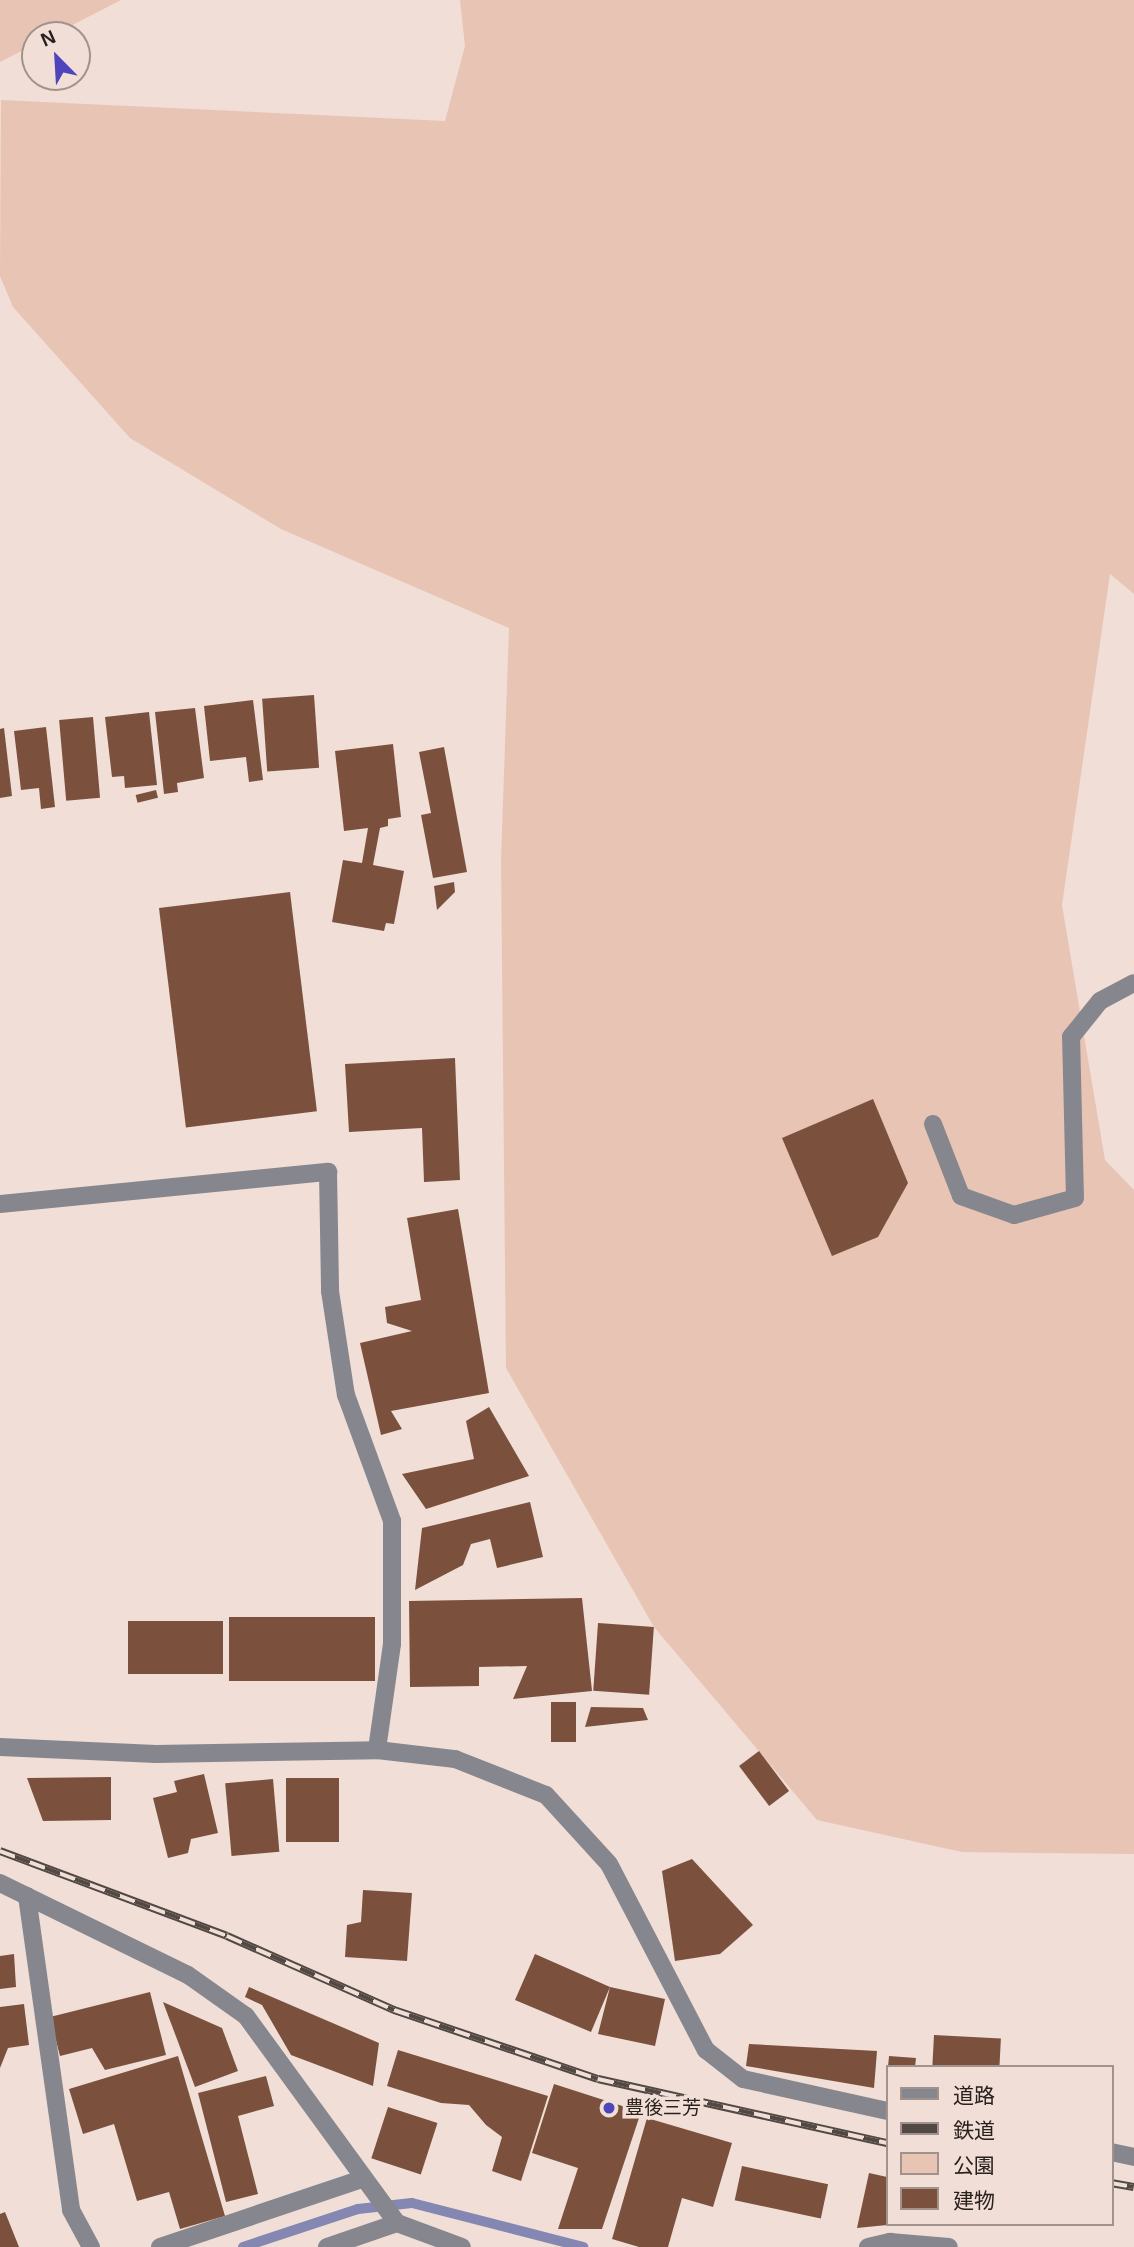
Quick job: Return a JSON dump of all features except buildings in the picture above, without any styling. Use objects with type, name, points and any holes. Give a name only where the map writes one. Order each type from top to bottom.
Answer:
[{"type":"street","points":[[933,1124],[961,1196],[1014,1215],[1075,1198],[1071,1037],[1100,1001],[1134,983]]},
{"type":"street","points":[[0,1204],[328,1172],[330,1291],[346,1395],[391,1521],[392,1644],[377,1749]]},
{"type":"street","points":[[0,1747],[156,1754],[377,1749],[455,1759],[546,1795],[608,1864],[706,2050],[743,2079],[886,2111]]},
{"type":"street","points":[[0,1883],[188,1975],[246,2016],[362,2179],[397,2223],[462,2247]]},
{"type":"street","points":[[27,1896],[71,2210],[91,2247]]},
{"type":"street","points":[[1113,2152],[1134,2157]]},
{"type":"street","points":[[160,2247],[362,2179]]},
{"type":"street","points":[[327,2247],[397,2223]]},
{"type":"street","points":[[868,2247],[890,2242],[949,2247]]},
{"type":"green space","points":[[0,0],[121,0],[80,21],[21,21],[21,51],[0,62]]},
{"type":"green space","points":[[460,0],[1134,0],[1134,594],[1110,574],[1062,905],[1105,1160],[1134,1190],[1134,1854],[962,1852],[817,1820],[654,1627],[506,1368],[501,860],[509,628],[281,529],[130,438],[13,307],[0,276],[1,100],[445,121],[465,46]]},
{"type":"waterway","points":[[243,2247],[358,2209],[412,2203],[583,2247]]},
{"type":"railway","points":[[0,1851],[227,1936],[394,2010],[598,2079],[886,2143]]},
{"type":"railway","points":[[1113,2183],[1134,2187]]},
{"type":"place","name":"豊後三芳","points":[[609,2108]]}]
